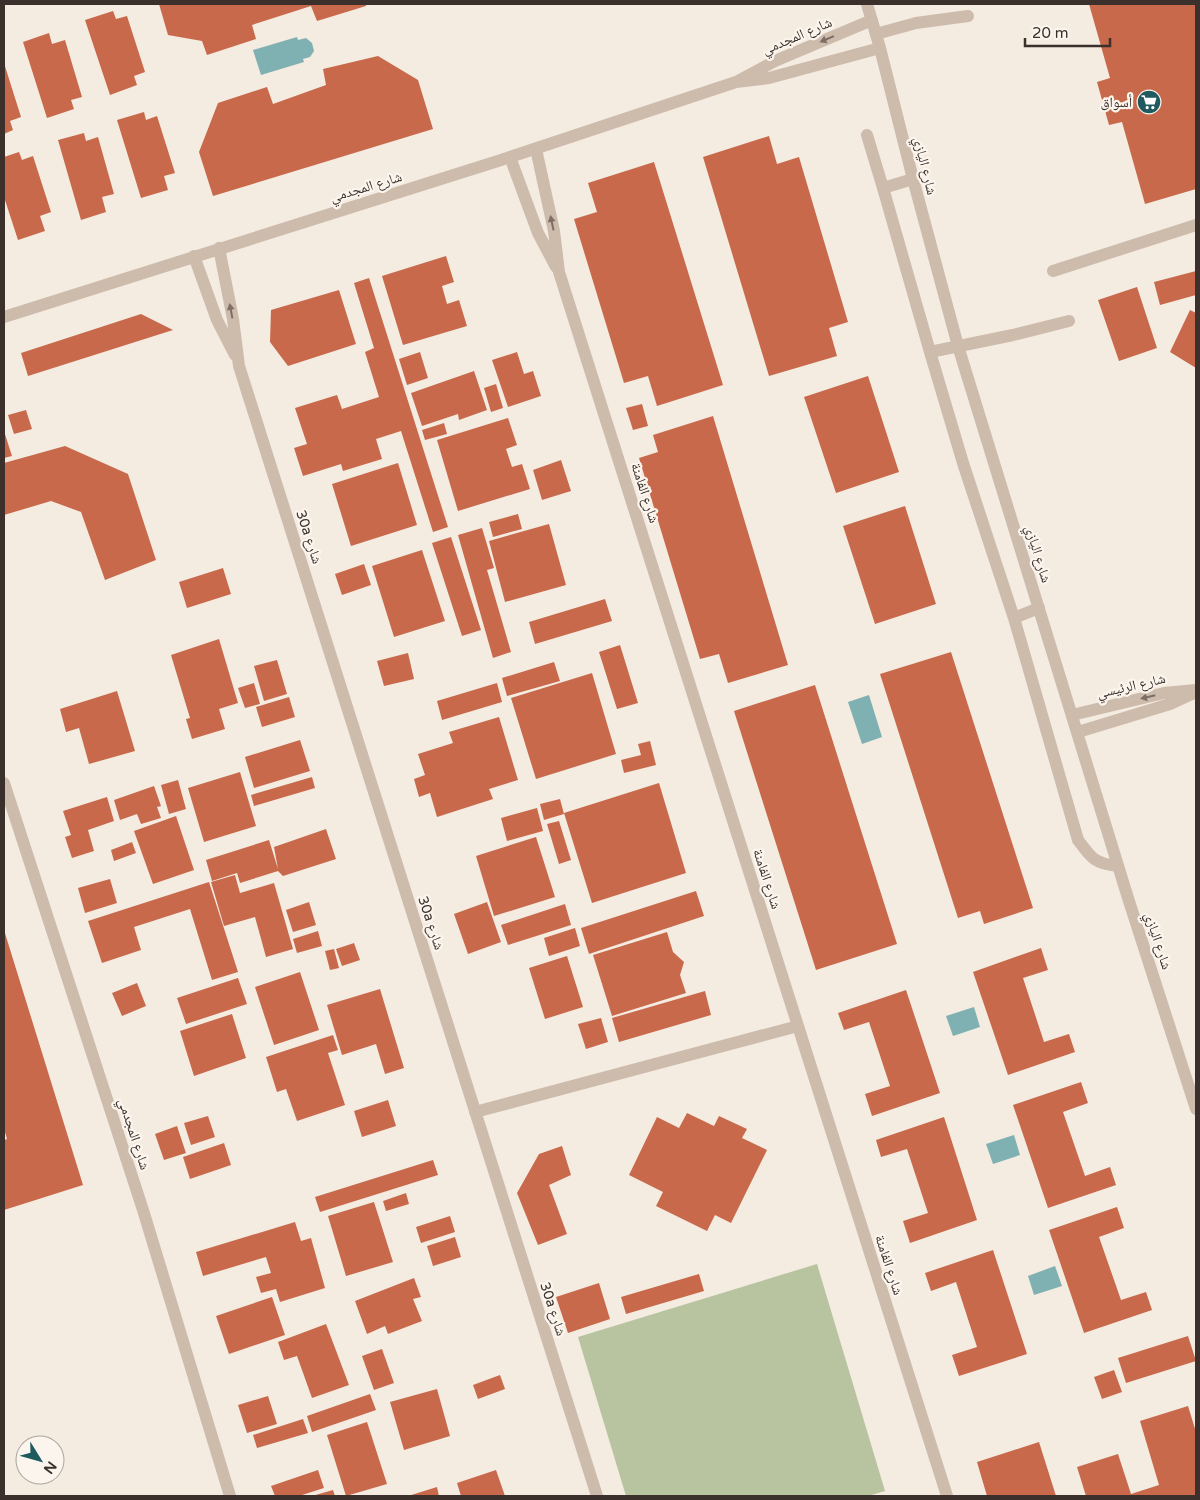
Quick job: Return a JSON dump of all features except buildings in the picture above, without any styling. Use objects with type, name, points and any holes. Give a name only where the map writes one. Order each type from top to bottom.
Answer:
[{"type":"street","name":"شارع اليازي","points":[[866,4],[880,48],[958,346],[1118,866],[1196,1109]]},
{"type":"street","points":[[876,34],[916,23],[968,16]]},
{"type":"street","name":"شارع المجدمي","points":[[4,317],[536,149],[736,82],[775,61],[872,20]]},
{"type":"street","name":"شارع المجدمي","points":[[736,82],[769,78],[880,48]]},
{"type":"street","points":[[867,135],[963,463],[1014,618],[1078,840],[1088,855],[1102,864],[1118,866]]},
{"type":"street","name":"شارع الفامنة","points":[[536,149],[554,231],[559,272],[946,1496]]},
{"type":"street","name":"شارع الفامنة","points":[[510,157],[544,246],[559,272]]},
{"type":"street","points":[[883,188],[913,179]]},
{"type":"street","points":[[1053,271],[1196,225]]},
{"type":"street","name":"30a شارع","points":[[218,248],[233,319],[238,359],[597,1496]]},
{"type":"street","name":"30a شارع","points":[[194,256],[217,320],[238,359]]},
{"type":"street","points":[[930,352],[1069,321]]},
{"type":"street","points":[[1014,618],[1039,608]]},
{"type":"street","name":"شارع الرئيسي","points":[[1072,715],[1176,690],[1196,691]]},
{"type":"street","name":"شارع الرئيسي","points":[[1078,732],[1170,704],[1196,691]]},
{"type":"street","name":"شارع المجدمي","points":[[4,783],[140,1200],[230,1496]]},
{"type":"street","points":[[475,1112],[798,1026]]},
{"type":"green space","points":[[817,1264],[885,1491],[868,1496],[626,1496],[578,1337]]},
{"type":"water","points":[[297,37],[298,40],[306,38],[312,43],[314,51],[310,57],[303,59],[304,62],[261,75],[253,50]]},
{"type":"water","points":[[869,695],[882,737],[862,744],[848,702]]},
{"type":"water","points":[[974,1007],[980,1027],[953,1036],[946,1016]]},
{"type":"water","points":[[1014,1135],[1020,1155],[993,1164],[986,1144]]},
{"type":"water","points":[[1055,1266],[1062,1286],[1034,1295],[1028,1276]]},
{"type":"place","name":"أسواق","points":[[1149,102]]}]
